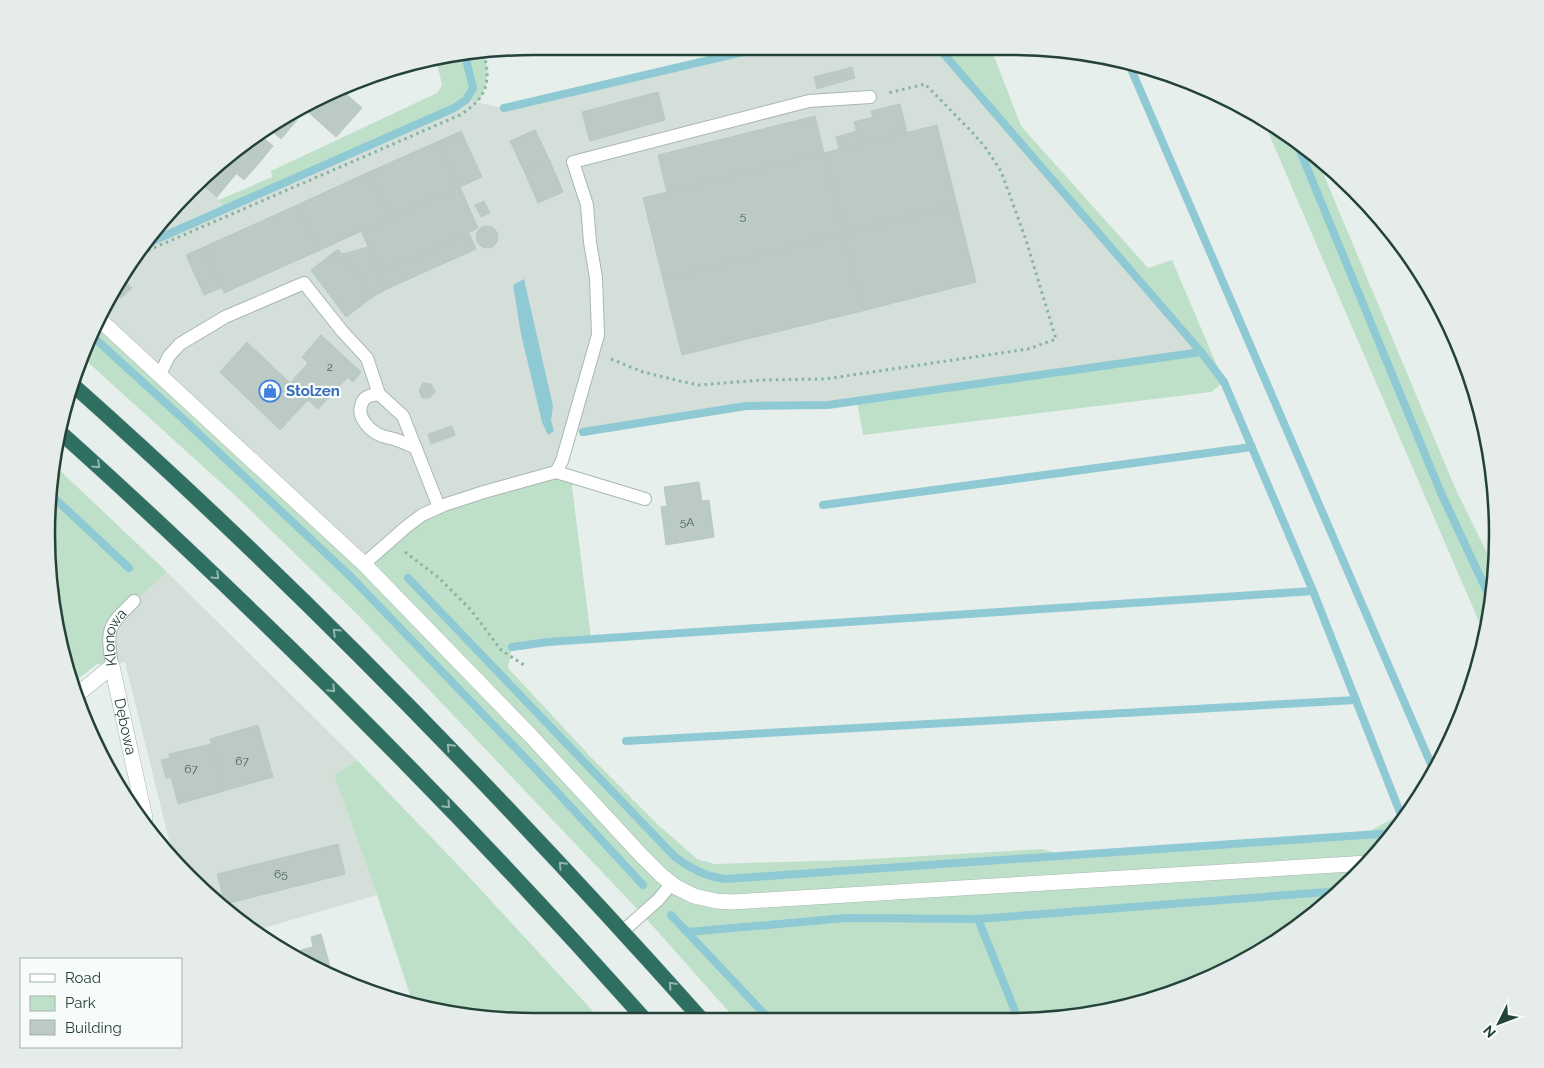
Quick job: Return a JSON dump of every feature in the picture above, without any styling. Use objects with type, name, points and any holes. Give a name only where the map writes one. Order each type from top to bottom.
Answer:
[{"type":"highway","points":[[77,389],[245,543],[355,650],[482,780],[696,1013]]},
{"type":"highway","points":[[65,437],[206,566],[324,681],[451,809],[571,936],[639,1013]]},
{"type":"street","points":[[103,323],[364,564],[531,736],[641,855],[661,875],[694,896],[716,901],[733,902],[1357,865]]},
{"type":"street","name":"Klonowa","points":[[81,691],[112,666]]},
{"type":"street","name":"Dębowa","points":[[112,666],[143,811]]},
{"type":"lane","points":[[556,472],[562,461],[598,335],[596,278],[590,242],[587,205],[573,162],[809,101],[870,97]]},
{"type":"lane","points":[[160,374],[169,356],[180,344],[225,318],[304,282],[342,331],[367,358],[379,394],[403,416],[439,508]]},
{"type":"lane","points":[[379,394],[370,395],[360,406],[360,414],[364,422],[372,431],[381,436],[416,448]]},
{"type":"lane","points":[[364,564],[406,526],[422,515],[484,492],[556,472],[645,499]]},
{"type":"lane","name":"Klonowa","points":[[112,666],[109,630],[118,616],[134,602]]},
{"type":"lane","points":[[622,931],[658,900],[672,883]]},
{"type":"path","points":[[148,250],[460,115],[478,102],[483,95],[488,75],[485,58]]},
{"type":"path","points":[[594,352],[643,372],[699,385],[763,380],[825,379],[1028,349],[1056,339],[1026,240],[1001,171],[985,147],[925,84],[870,97]]},
{"type":"path","points":[[392,540],[439,578],[471,610],[501,650],[527,667]]},
{"type":"shaded area","points":[[731,55],[945,55],[1201,352],[828,405],[746,406],[583,432],[571,432],[562,461],[364,564],[103,323],[119,294],[154,242],[204,187],[217,197],[224,209],[454,108],[466,100],[504,108]]},
{"type":"shaded area","points":[[167,572],[357,760],[334,775],[377,895],[263,928],[218,894],[195,873],[170,846],[125,662],[112,666],[113,623],[134,601]]},
{"type":"green space","points":[[945,55],[993,55],[1021,126],[1148,268],[1172,260],[1224,382],[1211,392],[863,435],[857,401],[1201,351]]},
{"type":"green space","points":[[485,58],[487,79],[482,96],[478,102],[466,100],[454,108],[224,209],[219,200],[272,177],[271,171],[437,93],[442,85],[437,65]]},
{"type":"green space","points":[[1267,130],[1302,154],[1322,171],[1456,490],[1488,555],[1480,625]]},
{"type":"green space","points":[[103,323],[363,564],[422,515],[556,472],[574,478],[572,487],[591,639],[512,647],[508,668],[656,823],[697,859],[714,864],[853,860],[1042,849],[1066,856],[1363,835],[1397,816],[1349,873],[1302,914],[1276,932],[1222,964],[1164,988],[1134,997],[1073,1009],[1041,1012],[730,1013],[642,914],[359,616],[239,499],[87,361]]},
{"type":"green space","points":[[59,470],[167,572],[118,616],[112,666],[97,664],[77,679],[64,627],[59,597],[55,534]]},
{"type":"green space","points":[[357,760],[458,865],[595,1013],[503,1012],[471,1009],[411,997],[334,775]]},
{"type":"water","points":[[524,279],[553,406],[551,420],[554,431],[548,435],[542,422],[521,334],[513,285]]},
{"type":"building","points":[[852,67],[855,78],[817,89],[814,77]]},
{"type":"building","points":[[658,92],[665,120],[590,141],[582,112]]},
{"type":"building","points":[[346,93],[362,108],[336,137],[308,112]]},
{"type":"building","points":[[900,104],[907,132],[860,144],[854,122],[873,117],[871,111]]},
{"type":"building","points":[[815,116],[824,153],[667,192],[658,155]]},
{"type":"building","points":[[295,118],[297,120],[281,139],[273,132]]},
{"type":"building","points":[[937,125],[957,205],[844,233],[824,153]]},
{"type":"building","points":[[535,130],[550,161],[525,173],[510,141]]},
{"type":"building","points":[[461,131],[482,177],[460,187],[439,141]]},
{"type":"building","points":[[857,131],[860,144],[839,149],[836,137]]},
{"type":"building","points":[[264,139],[273,146],[260,162],[247,151]]},
{"type":"building","points":[[439,141],[460,187],[390,218],[369,172]]},
{"type":"building","points":[[247,151],[260,162],[244,180],[228,166]]},
{"type":"building","points":[[824,153],[844,233],[663,279],[643,198]]},
{"type":"building","points":[[550,161],[563,192],[538,203],[525,173]]},
{"type":"building","points":[[227,166],[236,174],[217,197],[204,187]]},
{"type":"building","points":[[369,172],[390,218],[318,251],[297,205]]},
{"type":"building","points":[[460,187],[478,228],[380,273],[361,231]]},
{"type":"building","points":[[484,201],[490,213],[481,217],[475,205]]},
{"type":"building","points":[[297,205],[318,251],[224,293],[204,247]]},
{"type":"building","points":[[957,205],[976,282],[862,311],[844,233]]},
{"type":"building","points":[[487,226],[495,229],[498,237],[495,245],[487,248],[479,245],[476,237],[479,229]]},
{"type":"building","points":[[469,233],[476,249],[387,289],[380,273]]},
{"type":"building","points":[[844,233],[862,311],[682,355],[663,279]]},
{"type":"building","points":[[204,247],[221,288],[204,295],[186,255]]},
{"type":"building","points":[[368,247],[387,289],[374,296],[342,254]]},
{"type":"building","points":[[338,249],[374,296],[346,317],[311,270]]},
{"type":"building","points":[[127,283],[132,288],[121,298],[118,296]]},
{"type":"building","points":[[321,335],[361,372],[353,382],[348,377],[318,409],[290,383],[308,363],[302,357]]},
{"type":"building","name":"Stolzen","points":[[247,342],[308,400],[280,430],[220,372]]},
{"type":"building","points":[[423,383],[431,384],[435,391],[430,398],[422,398],[419,390]]},
{"type":"building","points":[[452,426],[455,435],[431,444],[428,434]]},
{"type":"building","points":[[699,482],[702,501],[709,500],[714,537],[666,545],[661,507],[667,506],[664,487]]},
{"type":"building","points":[[258,725],[273,777],[224,791],[210,739]]},
{"type":"building","points":[[211,744],[224,791],[178,804],[171,777],[166,778],[161,760],[170,758],[169,754]]},
{"type":"building","points":[[338,844],[345,874],[229,903],[224,899],[217,874]]},
{"type":"building","points":[[321,934],[330,968],[302,953],[301,950],[313,947],[311,937]]},
{"type":"waterway","points":[[504,108],[731,55]]},
{"type":"waterway","points":[[945,55],[1201,352],[1224,382],[1313,591],[1400,812]]},
{"type":"waterway","points":[[156,239],[454,108],[466,100],[473,88],[466,60]]},
{"type":"waterway","points":[[1132,70],[1431,763]]},
{"type":"waterway","points":[[1301,153],[1441,493],[1486,589]]},
{"type":"waterway","points":[[96,340],[351,577],[532,765],[643,885]]},
{"type":"waterway","points":[[583,432],[746,406],[828,405],[1201,352]]},
{"type":"waterway","points":[[823,505],[1252,447]]},
{"type":"waterway","points":[[56,500],[129,568]]},
{"type":"waterway","points":[[408,578],[675,857],[711,876],[725,879],[1384,834]]},
{"type":"waterway","points":[[512,647],[548,642],[1313,591]]},
{"type":"waterway","points":[[626,741],[1356,700]]},
{"type":"waterway","points":[[687,932],[846,918],[978,919],[1328,892]]},
{"type":"waterway","points":[[671,915],[764,1013]]},
{"type":"waterway","points":[[978,919],[1016,1013]]},
{"type":"place","name":"Stolzen","points":[[270,391]]}]
